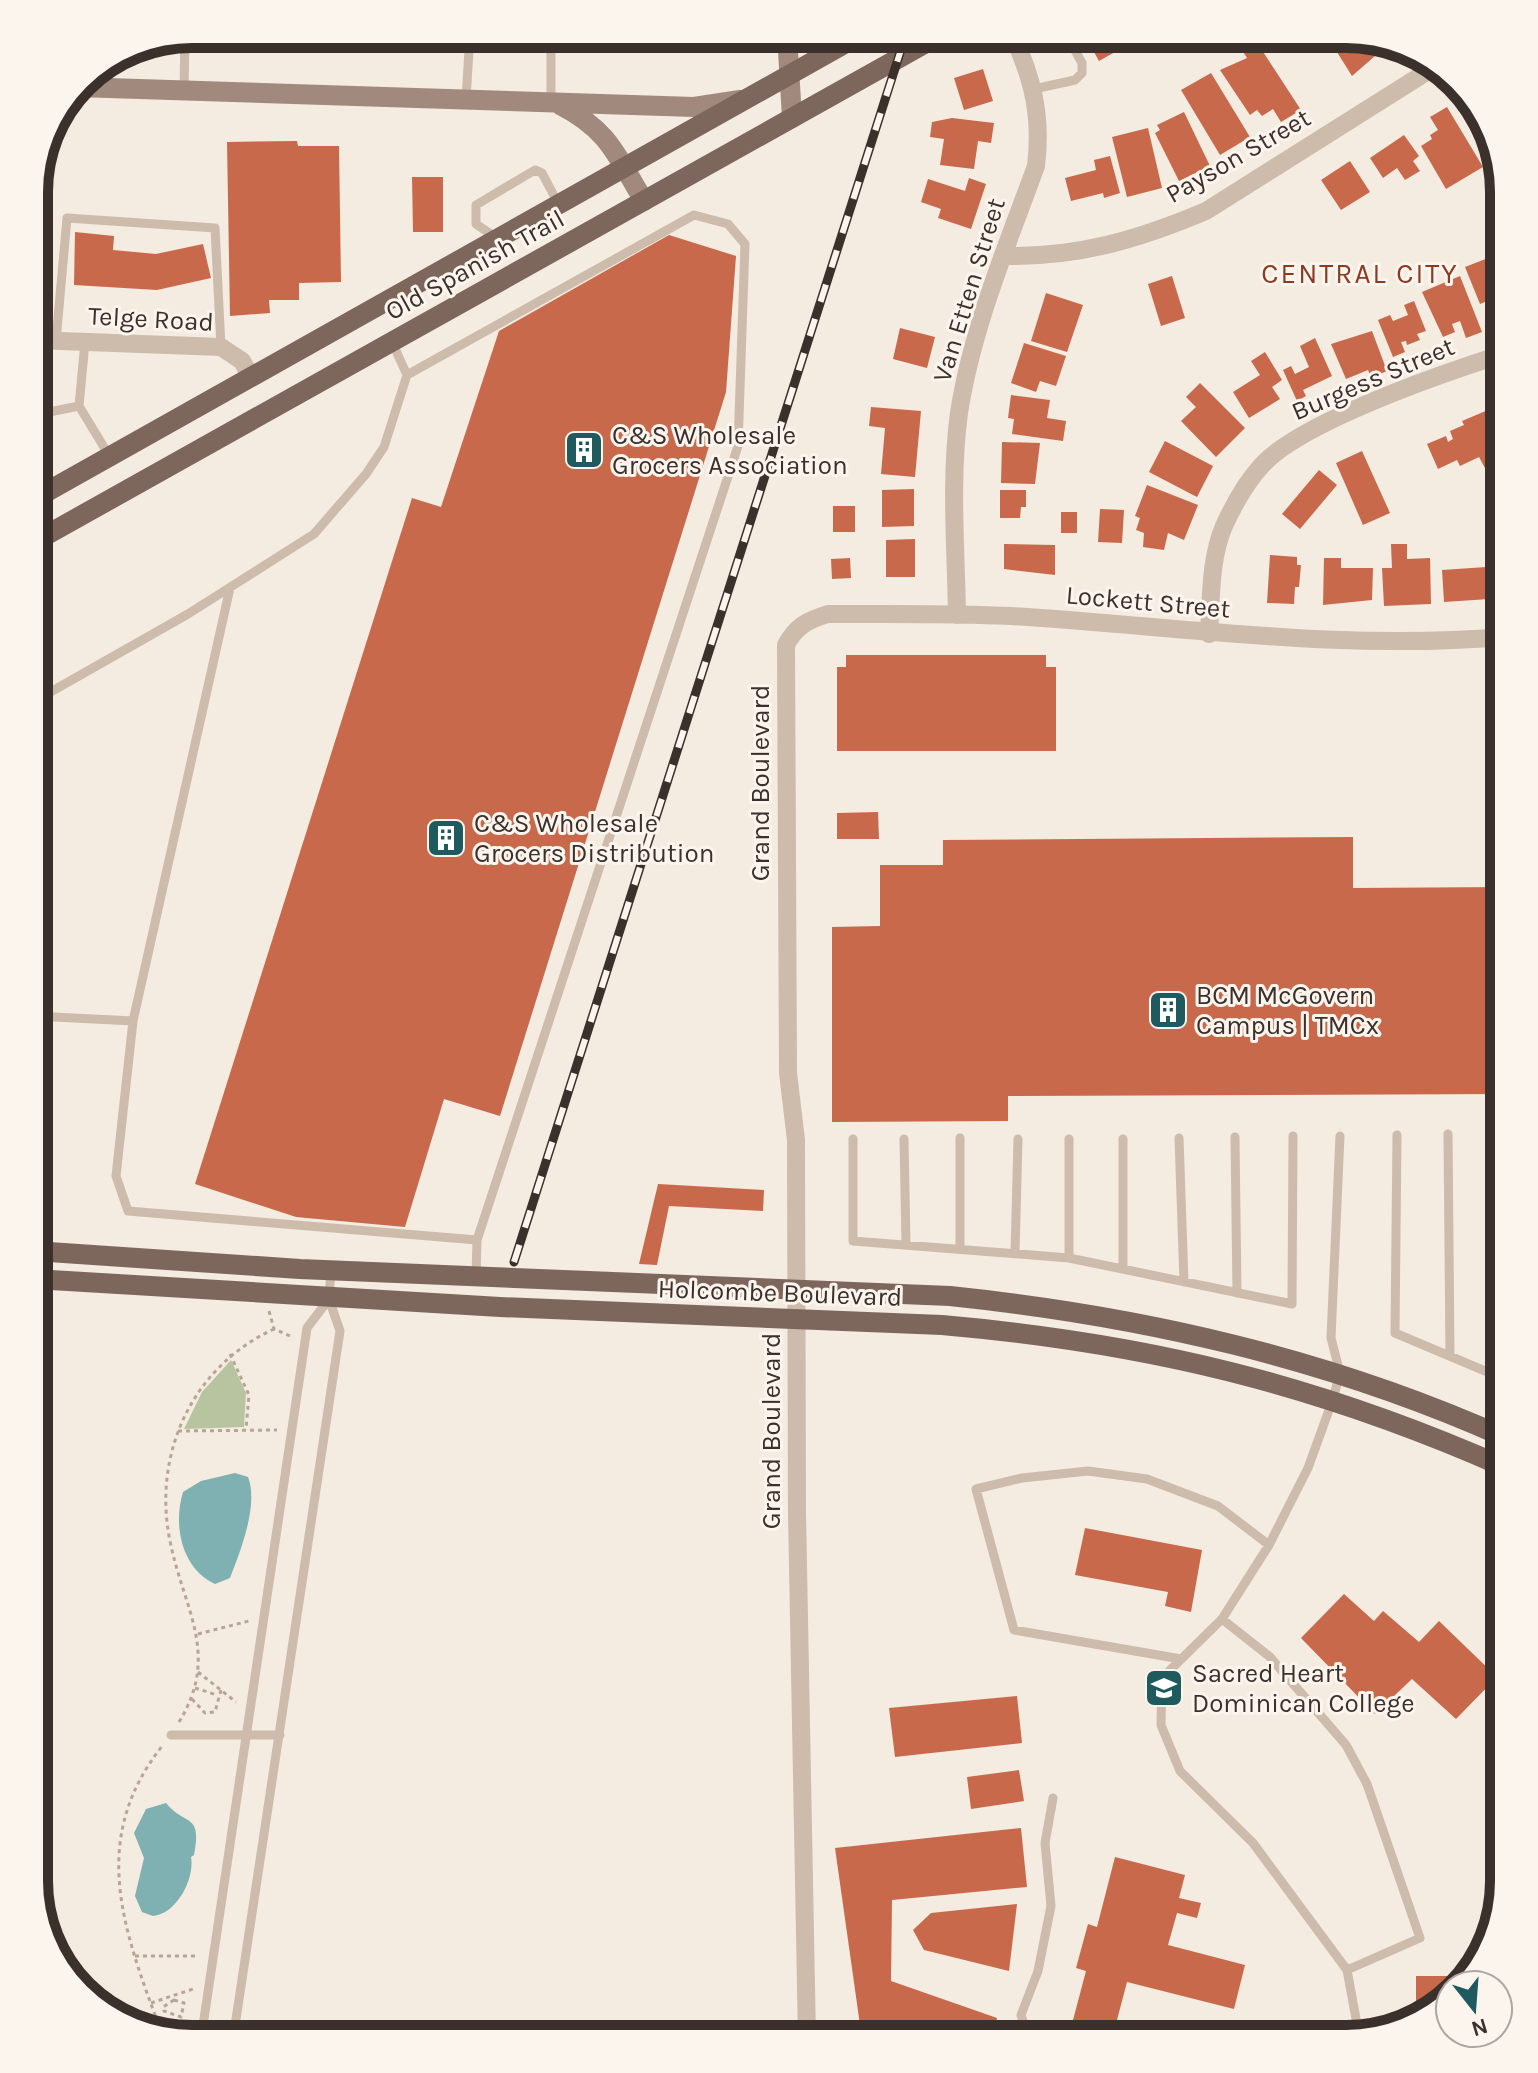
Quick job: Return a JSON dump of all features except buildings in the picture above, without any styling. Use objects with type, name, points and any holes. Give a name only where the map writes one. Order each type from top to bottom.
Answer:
[{"type":"main road","name":"Old Spanish Trail","points":[[48,491],[837,48]]},
{"type":"main road","name":"Old Spanish Trail","points":[[48,534],[917,48]]},
{"type":"main road","points":[[498,238],[516,271]]},
{"type":"main road","points":[[289,357],[308,389]]},
{"type":"main road","points":[[107,458],[123,492]]},
{"type":"main road","name":"Holcombe Boulevard","points":[[48,1252],[331,1270],[950,1296],[1096,1314],[1227,1340],[1340,1373],[1490,1432]]},
{"type":"main road","name":"Holcombe Boulevard","points":[[48,1280],[329,1299],[942,1325],[1102,1343],[1218,1366],[1333,1399],[1490,1461]]},
{"type":"street","points":[[787,48],[792,118]]},
{"type":"street","name":"Van Etten Street","points":[[957,615],[955,495],[959,412],[973,351],[1036,166],[1039,139],[1034,89],[1019,48]]},
{"type":"street","name":"Payson Street","points":[[1004,256],[1078,253],[1167,228],[1206,211],[1426,72]]},
{"type":"street","points":[[93,87],[694,107],[744,99]]},
{"type":"street","points":[[554,102],[589,120],[608,140],[644,201]]},
{"type":"street","name":"Telge Road","points":[[48,341],[221,347],[242,361],[251,377]]},
{"type":"street","name":"Burgess Street","points":[[1209,634],[1214,571],[1223,528],[1242,491],[1264,463],[1294,440],[1321,426],[1455,370],[1490,359]]},
{"type":"street","name":"Lockett Street","points":[[793,632],[807,620],[828,614],[957,615],[1011,616],[1209,634],[1385,641],[1490,637]]},
{"type":"street","name":"Grand Boulevard","points":[[793,632],[786,645],[785,722],[788,1073],[796,1140],[807,2025]]},
{"type":"lane","points":[[184,90],[185,48]]},
{"type":"lane","points":[[466,99],[469,48]]},
{"type":"lane","points":[[551,48],[554,102]]},
{"type":"lane","points":[[1034,89],[1075,80],[1082,73],[1082,63],[1074,48]]},
{"type":"lane","points":[[498,238],[482,231],[476,224],[476,205],[523,174],[535,170],[542,173],[559,205]]},
{"type":"lane","points":[[407,375],[694,215],[728,224],[745,244],[738,446],[477,1240],[476,1276]]},
{"type":"lane","points":[[56,341],[67,218],[215,228],[221,347]]},
{"type":"lane","points":[[85,342],[79,406],[107,458]]},
{"type":"lane","points":[[48,693],[230,588],[314,534],[366,474],[384,447],[407,375],[392,342]]},
{"type":"lane","points":[[48,412],[79,406]]},
{"type":"lane","points":[[230,588],[133,1021],[116,1176],[128,1211],[477,1240]]},
{"type":"lane","points":[[48,1017],[133,1021]]},
{"type":"lane","points":[[1448,1134],[1450,1356]]},
{"type":"lane","points":[[1397,1135],[1395,1333],[1490,1373]]},
{"type":"lane","points":[[853,1139],[853,1241],[1069,1258],[1292,1304],[1293,1136]]},
{"type":"lane","points":[[1340,1136],[1331,1338],[1340,1373],[1333,1399],[1308,1468],[1269,1545],[1222,1619],[1162,1678],[1161,1725],[1180,1771],[1253,1843],[1347,1970],[1357,2024]]},
{"type":"lane","points":[[1235,1137],[1237,1293]]},
{"type":"lane","points":[[960,1138],[960,1248]]},
{"type":"lane","points":[[1179,1138],[1184,1282]]},
{"type":"lane","points":[[904,1139],[906,1244]]},
{"type":"lane","points":[[1015,1253],[1018,1139]]},
{"type":"lane","points":[[1069,1139],[1069,1258]]},
{"type":"lane","points":[[1123,1139],[1123,1269]]},
{"type":"lane","points":[[235,2025],[340,1331],[329,1299],[331,1270]]},
{"type":"lane","points":[[203,2025],[307,1328],[329,1299]]},
{"type":"lane","points":[[1181,1659],[1014,1630],[976,1489],[1022,1478],[1088,1471],[1147,1479],[1218,1506],[1269,1545]]},
{"type":"lane","points":[[1222,1619],[1270,1657],[1346,1745],[1367,1784],[1420,1938],[1347,1970]]},
{"type":"lane","points":[[171,1735],[280,1735]]},
{"type":"lane","points":[[1024,2025],[1021,2015],[1038,1971],[1051,1906],[1045,1843],[1053,1798]]},
{"type":"path","points":[[269,1311],[274,1329]]},
{"type":"path","points":[[274,1329],[290,1336]]},
{"type":"path","points":[[157,2021],[135,1956],[120,1898],[120,1833],[134,1788],[171,1735],[191,1699],[198,1672],[198,1634],[178,1573],[166,1517],[172,1449],[203,1382],[230,1354],[274,1329]]},
{"type":"path","points":[[230,1354],[249,1395],[246,1431]]},
{"type":"path","points":[[178,1431],[277,1430]]},
{"type":"path","points":[[198,1634],[249,1621]]},
{"type":"path","points":[[198,1672],[237,1703]]},
{"type":"path","points":[[195,1688],[217,1695]]},
{"type":"path","points":[[191,1699],[198,1702],[205,1713],[215,1712],[217,1695],[221,1690]]},
{"type":"path","points":[[210,1712],[211,1718]]},
{"type":"path","points":[[135,1956],[198,1956]]},
{"type":"path","points":[[151,2003],[193,1989]]},
{"type":"path","points":[[173,1998],[190,2005]]},
{"type":"path","points":[[164,2009],[173,1998]]},
{"type":"path","points":[[181,2017],[184,2003]]},
{"type":"path","points":[[154,2011],[164,2009],[188,2021]]},
{"type":"green space","points":[[231,1360],[246,1393],[244,1427],[184,1429],[202,1392]]},
{"type":"water","points":[[235,1473],[248,1477],[251,1488],[250,1514],[230,1578],[215,1584],[203,1577],[187,1557],[180,1531],[180,1505],[183,1492],[201,1481]]},
{"type":"water","points":[[166,1803],[194,1826],[196,1841],[190,1875],[182,1894],[170,1909],[153,1916],[142,1912],[135,1896],[144,1858],[134,1833],[146,1809]]},
{"type":"railway","points":[[514,1262],[902,48]]},
{"type":"place","name":"C&S Wholesale Grocers Association","points":[[584,450]]},
{"type":"place","name":"C&S Wholesale Grocers Distribution","points":[[446,838]]},
{"type":"place","name":"BCM McGovern Campus | TMCx","points":[[1168,1010]]},
{"type":"place","name":"Sacred Heart Dominican College","points":[[1164,1688]]},
{"type":"district","name":"CENTRAL CITY","points":[[1360,273]]}]
